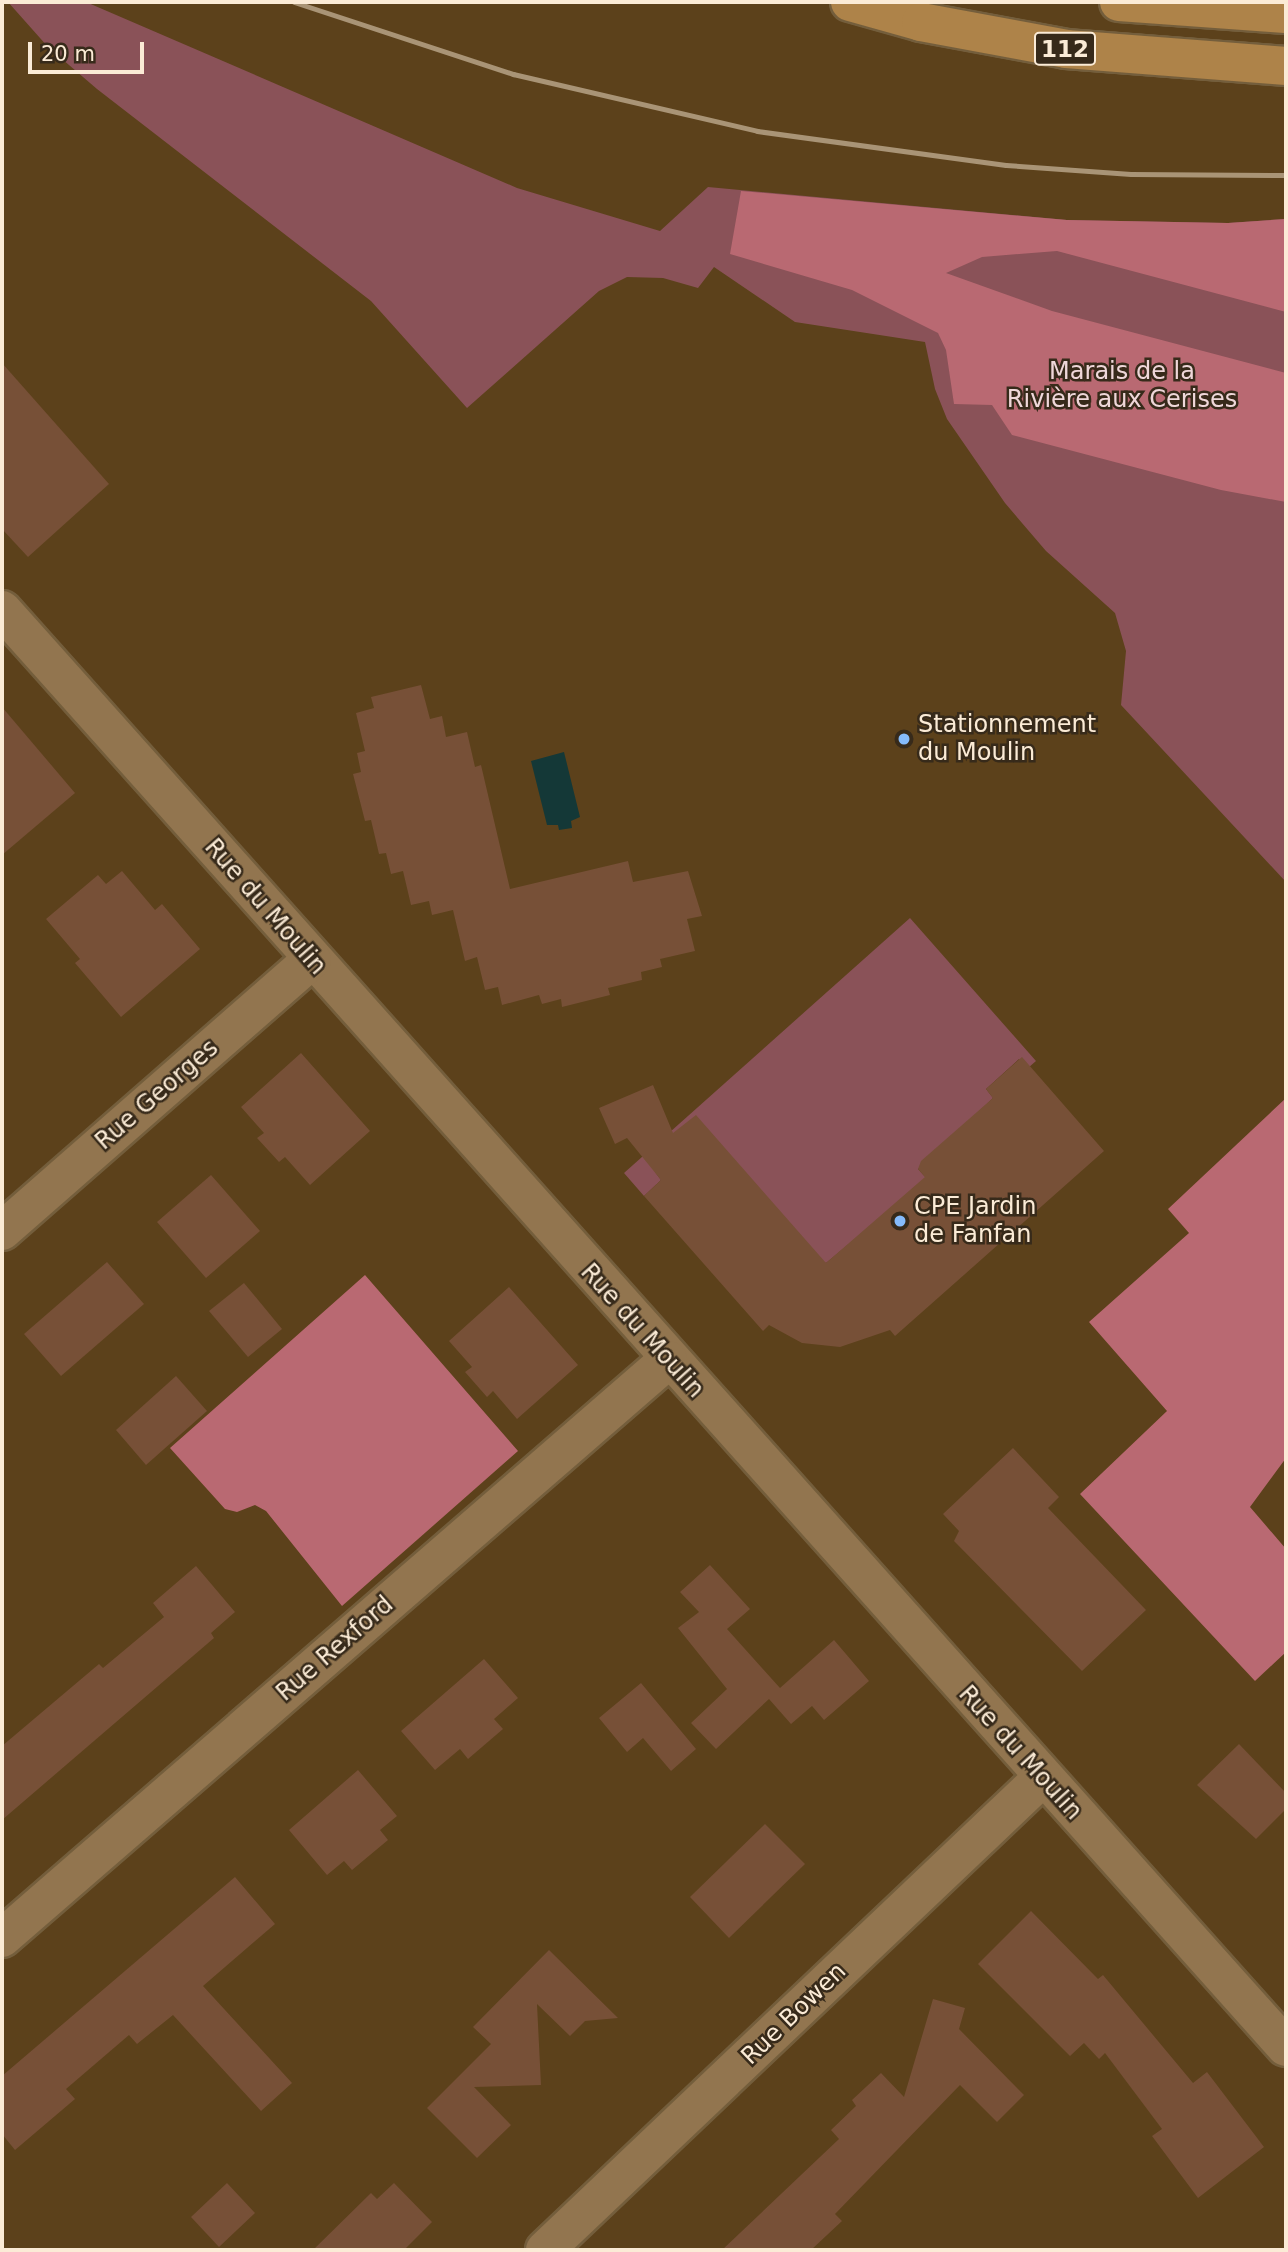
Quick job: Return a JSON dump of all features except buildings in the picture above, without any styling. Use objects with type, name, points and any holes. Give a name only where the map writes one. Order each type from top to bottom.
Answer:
[{"type":"main road","name":"112","points":[[849,2],[933,24],[1066,49],[1286,66]]},
{"type":"main road","name":"112","points":[[1119,2],[1286,15]]},
{"type":"street","name":"Rue du Moulin","points":[[2,610],[668,1360],[1286,2047]]},
{"type":"street","name":"Rue Georges","points":[[2,1231],[312,960]]},
{"type":"street","name":"Rue Rexford","points":[[2,1938],[668,1360]]},
{"type":"street","name":"Rue Bowen","points":[[545,2250],[1042,1778]]},
{"type":"green space","name":"Marais de la Rivière aux Cerises","points":[[8,2],[86,2],[517,188],[660,231],[708,187],[1067,220],[1228,223],[1286,219],[1286,882],[1121,705],[1126,651],[1115,613],[1046,551],[1005,503],[947,419],[935,389],[925,342],[795,322],[714,267],[698,288],[663,278],[627,277],[599,291],[467,408],[371,301],[97,89],[48,47]]},
{"type":"green space","points":[[741,191],[1067,220],[1228,223],[1286,219],[1286,312],[1057,251],[982,257],[946,273],[1052,311],[1286,373],[1286,502],[1221,490],[1012,435],[992,405],[954,404],[946,350],[938,333],[852,290],[730,254]]},
{"type":"green space","points":[[910,918],[1036,1061],[1028,1068],[1019,1059],[986,1089],[993,1098],[918,1169],[927,1179],[826,1263],[655,1172],[661,1180],[644,1196],[624,1173]]},
{"type":"green space","points":[[1286,1098],[1286,1458],[1250,1507],[1286,1549],[1286,1652],[1255,1681],[1080,1494],[1167,1411],[1089,1322],[1189,1233],[1168,1209]]},
{"type":"green space","points":[[365,1275],[518,1451],[342,1606],[266,1511],[255,1505],[237,1512],[225,1509],[170,1448]]},
{"type":"water","points":[[564,752],[580,817],[571,821],[572,828],[559,830],[558,825],[547,825],[531,761]]},
{"type":"railway","points":[[294,2],[513,74],[757,131],[1006,165],[1131,174],[1286,175]]},
{"type":"place","name":"Stationnement du Moulin","points":[[904,739]]},
{"type":"place","name":"CPE Jardin de Fanfan","points":[[900,1221]]}]
